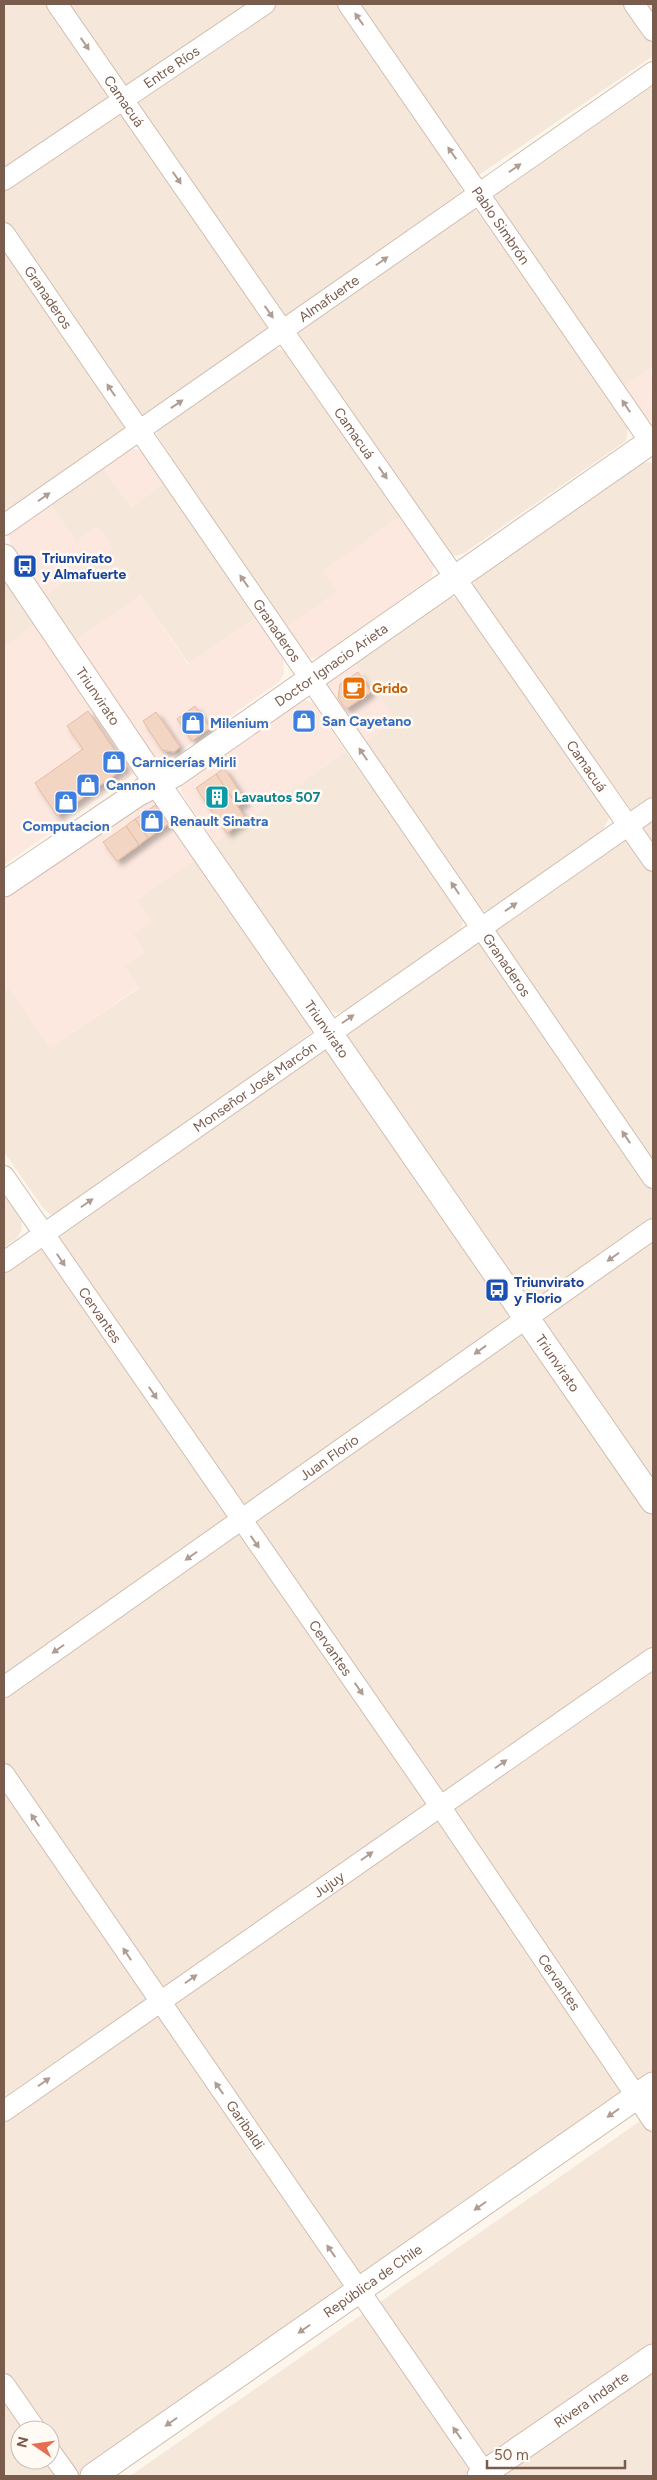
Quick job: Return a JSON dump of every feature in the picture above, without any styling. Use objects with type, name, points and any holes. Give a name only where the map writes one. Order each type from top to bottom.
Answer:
[{"type":"street","name":"Camacuá","points":[[57,4],[653,861]]},
{"type":"street","name":"Entre Ríos","points":[[4,180],[265,4]]},
{"type":"street","name":"Pablo Simbrón","points":[[348,4],[652,443]]},
{"type":"street","points":[[634,4],[653,31]]},
{"type":"street","name":"Almafuerte","points":[[4,525],[653,72]]},
{"type":"street","name":"Granaderos","points":[[4,233],[138,430],[312,678],[653,1178]]},
{"type":"street","name":"Doctor Ignacio Arieta","points":[[4,884],[156,782],[175,774],[456,577],[652,443]]},
{"type":"street","name":"Triunvirato","points":[[4,557],[156,782],[527,1316],[653,1501]]},
{"type":"street","name":"Monseñor José Marcón","points":[[4,1262],[330,1032],[653,808]]},
{"type":"street","name":"Cervantes","points":[[4,1176],[440,1806],[645,2091],[653,2121]]},
{"type":"street","name":"Juan Florio","points":[[4,1687],[241,1521],[527,1316],[653,1229]]},
{"type":"street","name":"Jujuy","points":[[4,2110],[653,1658]]},
{"type":"street","name":"Garibaldi","points":[[4,1774],[484,2475]]},
{"type":"street","name":"República de Chile","points":[[93,2476],[645,2091]]},
{"type":"street","name":"Rivera Indarte","points":[[484,2475],[653,2357]]},
{"type":"street","points":[[4,2384],[29,2420]]},
{"type":"street","points":[[60,2465],[68,2476]]},
{"type":"shaded area","points":[[4,4],[653,4],[653,56],[460,188],[629,421],[626,441],[464,553],[456,556],[449,554],[286,319],[4,514]]},
{"type":"shaded area","points":[[653,80],[653,371],[651,368],[622,388],[496,205],[495,198],[497,190]]},
{"type":"shaded area","points":[[273,348],[287,352],[402,516],[323,570],[337,592],[284,628],[157,435],[157,427]]},
{"type":"shaded area","points":[[651,368],[653,420],[650,421],[641,416],[622,388]]},
{"type":"shaded area","points":[[123,448],[136,449],[142,452],[164,484],[131,507],[101,464]]},
{"type":"shaded area","points":[[649,462],[653,464],[653,2079],[83,2476],[4,2476],[4,1273],[644,827],[475,592],[473,586],[476,579],[641,463]]},
{"type":"shaded area","points":[[101,464],[131,507],[164,484],[257,617],[189,664],[141,595],[74,641],[45,596],[113,548],[76,542],[48,501]]},
{"type":"shaded area","points":[[48,501],[76,541],[98,526],[113,548],[45,596],[11,546],[8,532]]},
{"type":"shaded area","points":[[402,516],[434,564],[431,578],[319,657],[303,656],[284,628],[337,592],[322,570]]},
{"type":"shaded area","points":[[4,568],[40,621],[4,647]]},
{"type":"shaded area","points":[[141,595],[188,664],[257,617],[283,655],[284,674],[279,682],[167,760],[153,756],[74,641]]},
{"type":"shaded area","points":[[447,596],[461,600],[607,811],[609,818],[602,832],[492,909],[484,911],[476,906],[364,743],[353,659]]},
{"type":"shaded area","points":[[40,621],[135,773],[4,865],[4,647]]},
{"type":"shaded area","points":[[353,659],[396,721],[364,743],[326,688],[328,679]]},
{"type":"shaded area","points":[[301,699],[312,702],[346,752],[214,842],[181,792],[181,785]]},
{"type":"shaded area","points":[[346,752],[463,913],[464,920],[458,935],[344,1012],[336,1013],[325,1006],[214,842]]},
{"type":"shaded area","points":[[155,794],[201,856],[137,900],[152,922],[133,934],[145,952],[125,966],[139,987],[50,1049],[9,988],[4,991],[4,896],[148,795]]},
{"type":"shaded area","points":[[201,856],[313,1026],[311,1033],[63,1212],[52,1216],[43,1208],[4,1152],[4,991],[9,988],[51,1048],[139,988],[124,966],[145,952],[133,934],[137,900]]},
{"type":"shaded area","points":[[4,1189],[20,1212],[22,1221],[21,1231],[17,1238],[4,1247]]},
{"type":"shaded area","points":[[653,2112],[653,2476],[130,2476]]},
{"type":"building","name":"Grido","points":[[358,672],[371,692],[346,709],[338,698],[340,684]]},
{"type":"building","name":"Milenium","points":[[195,706],[210,728],[192,741],[177,719]]},
{"type":"building","points":[[88,711],[126,767],[57,816],[35,783],[83,749],[67,726]]},
{"type":"building","points":[[156,712],[180,747],[174,752],[162,750],[143,721]]},
{"type":"building","points":[[224,768],[246,801],[238,806],[216,774]]},
{"type":"building","name":"Lavautos 507","points":[[216,774],[246,819],[227,833],[196,788]]},
{"type":"building","name":"Renault Sinatra","points":[[157,804],[170,823],[148,838],[135,819]]},
{"type":"building","points":[[135,819],[148,838],[139,845],[126,826]]},
{"type":"building","points":[[126,826],[139,845],[117,861],[103,842]]},
{"type":"place","name":"Triunvirato y Almafuerte","points":[[25,566]]},
{"type":"place","name":"Grido","points":[[354,688]]},
{"type":"place","name":"San Cayetano","points":[[304,721]]},
{"type":"place","name":"Milenium","points":[[193,723]]},
{"type":"place","name":"Carnicerías Mirli","points":[[114,762]]},
{"type":"place","name":"Cannon","points":[[88,785]]},
{"type":"place","name":"Lavautos 507","points":[[217,797]]},
{"type":"place","name":"Computacion","points":[[66,802]]},
{"type":"place","name":"Renault Sinatra","points":[[152,821]]},
{"type":"place","name":"Triunvirato y Florio","points":[[497,1290]]}]
